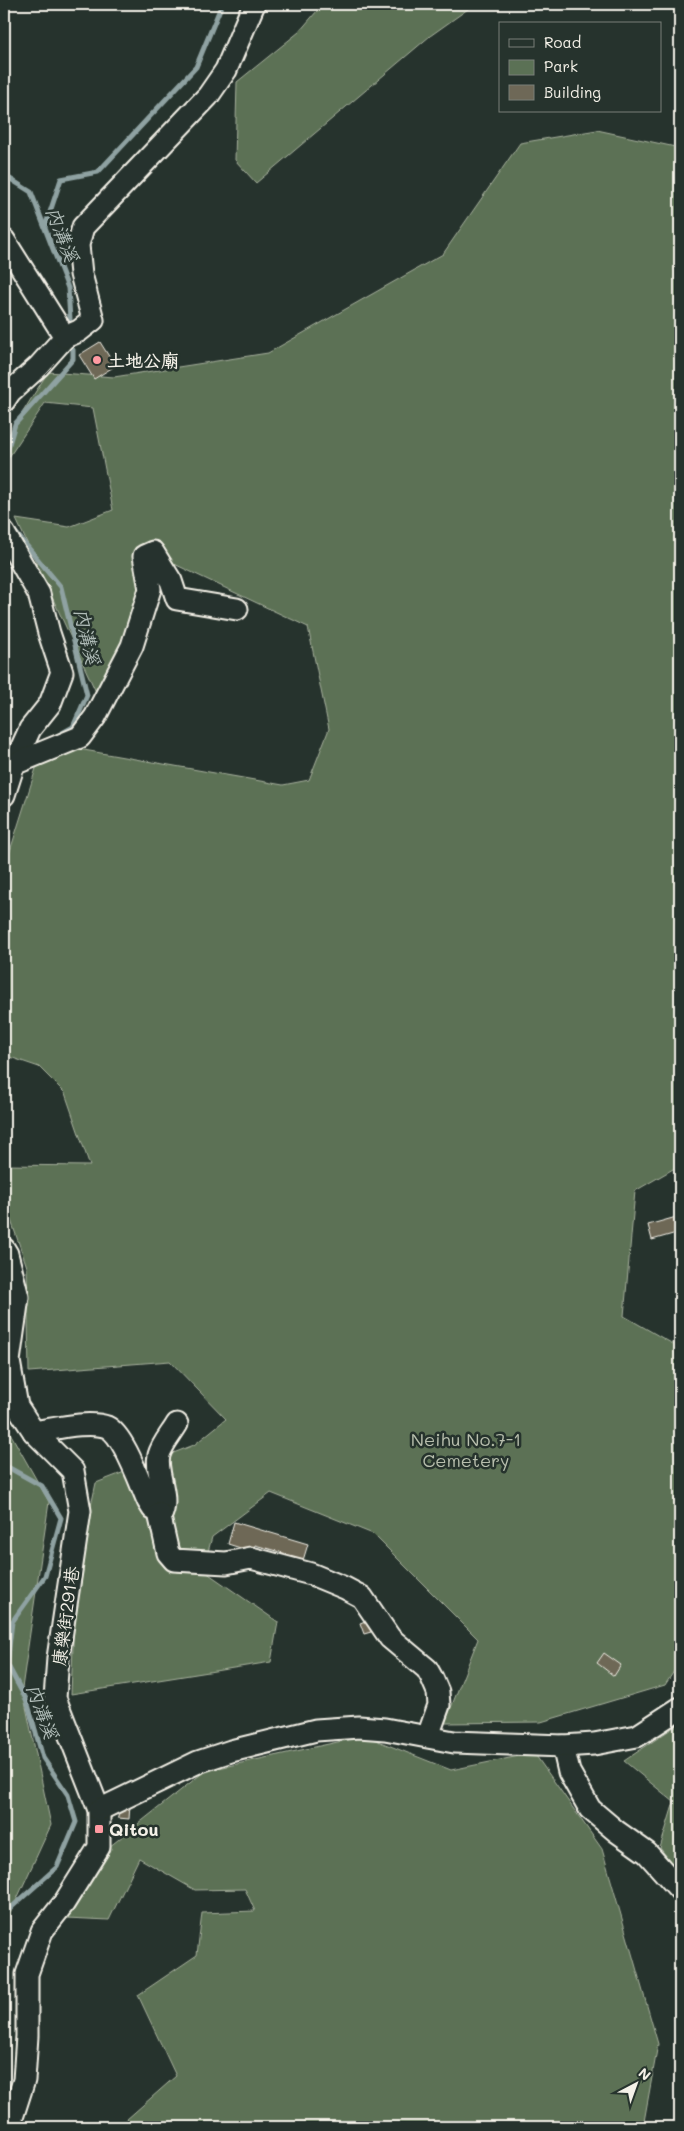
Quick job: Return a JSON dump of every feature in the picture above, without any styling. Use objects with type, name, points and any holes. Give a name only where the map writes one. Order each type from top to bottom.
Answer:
[{"type":"street","points":[[4,401],[10,392],[39,366],[65,338],[79,331],[93,320],[81,274],[78,245],[83,227],[208,96],[226,70],[254,4]]},
{"type":"street","points":[[4,240],[65,338]]},
{"type":"street","points":[[4,534],[40,594],[49,633],[62,672],[50,704],[30,729],[14,764],[4,795]]},
{"type":"street","points":[[14,764],[80,737],[95,717],[132,646],[150,589],[144,556],[153,552],[171,581],[177,599],[237,609]]},
{"type":"street","name":"康樂街291巷","points":[[4,1249],[18,1297],[10,1361],[17,1406],[34,1432],[73,1471],[80,1511],[58,1658],[55,1698],[99,1810],[100,1847],[64,1903],[42,1931],[28,1974],[28,2036],[24,2080],[9,2127]]},
{"type":"street","points":[[159,1513],[164,1511],[160,1453],[177,1424]]},
{"type":"street","points":[[34,1432],[87,1425],[108,1428],[120,1440],[148,1501],[159,1513],[168,1553],[174,1560],[226,1562],[251,1558],[311,1574],[362,1597],[390,1638],[427,1669],[432,1678],[438,1692],[439,1705],[428,1736]]},
{"type":"street","points":[[99,1810],[198,1762],[231,1751],[316,1730],[385,1729],[454,1742],[563,1746],[594,1744],[637,1736],[680,1708]]},
{"type":"street","points":[[563,1746],[569,1772],[590,1809],[616,1831],[647,1853],[680,1890]]},
{"type":"green space","points":[[323,4],[475,4],[430,36],[256,183],[235,160],[237,82],[299,32]]},
{"type":"green space","name":"Neihu No.7-1 Cemetery","points":[[597,130],[680,148],[680,1165],[635,1191],[624,1316],[680,1348],[680,1662],[665,1685],[541,1722],[445,1723],[478,1639],[373,1534],[271,1493],[212,1537],[203,1570],[278,1622],[271,1662],[71,1694],[76,1575],[96,1483],[194,1445],[226,1419],[170,1361],[29,1372],[27,1267],[4,1200],[4,1165],[90,1166],[65,1093],[39,1067],[4,1055],[4,870],[44,743],[283,785],[309,780],[329,729],[308,627],[170,562],[139,584],[126,644],[96,692],[16,519],[69,527],[113,510],[93,408],[45,403],[7,460],[4,442],[48,372],[114,377],[268,353],[443,254],[520,143]]},
{"type":"green space","points":[[4,1431],[9,1431],[49,1502],[22,1688],[51,1825],[4,1927]]},
{"type":"green space","points":[[680,1723],[680,1874],[660,1848],[674,1802],[624,1761]]},
{"type":"green space","points":[[365,1736],[451,1770],[534,1753],[602,1849],[658,2044],[643,2127],[118,2127],[176,2076],[138,1995],[197,1955],[202,1913],[255,1911],[245,1889],[195,1890],[139,1858],[109,1920],[66,1918],[109,1847],[205,1771]]},
{"type":"building","name":"土地公廟","points":[[100,342],[115,366],[94,379],[79,355]]},
{"type":"building","points":[[680,1216],[680,1232],[652,1240],[648,1225]]},
{"type":"building","points":[[234,1522],[308,1544],[301,1567],[284,1563],[287,1554],[255,1545],[253,1552],[228,1544]]},
{"type":"building","points":[[368,1620],[371,1632],[364,1634],[360,1623]]},
{"type":"building","points":[[604,1653],[621,1665],[614,1676],[597,1663]]},
{"type":"building","points":[[119,1805],[130,1805],[129,1819],[118,1818]]},
{"type":"waterway","points":[[45,227],[61,179],[98,172],[196,67],[222,4]]},
{"type":"waterway","name":"內溝溪","points":[[4,175],[31,192],[68,288],[70,319]]},
{"type":"waterway","name":"內溝溪","points":[[4,461],[15,424],[73,359],[73,350]]},
{"type":"waterway","name":"內溝溪","points":[[4,514],[6,521],[61,587],[87,695],[73,727],[57,736]]},
{"type":"waterway","name":"內溝溪","points":[[4,1465],[42,1486],[61,1518],[45,1576],[12,1622],[7,1664],[27,1701],[43,1758],[68,1795],[76,1822],[57,1867],[4,1914]]},
{"type":"place","name":"土地公廟","points":[[97,360]]},
{"type":"place","name":"Qitou","points":[[99,1829]]}]
